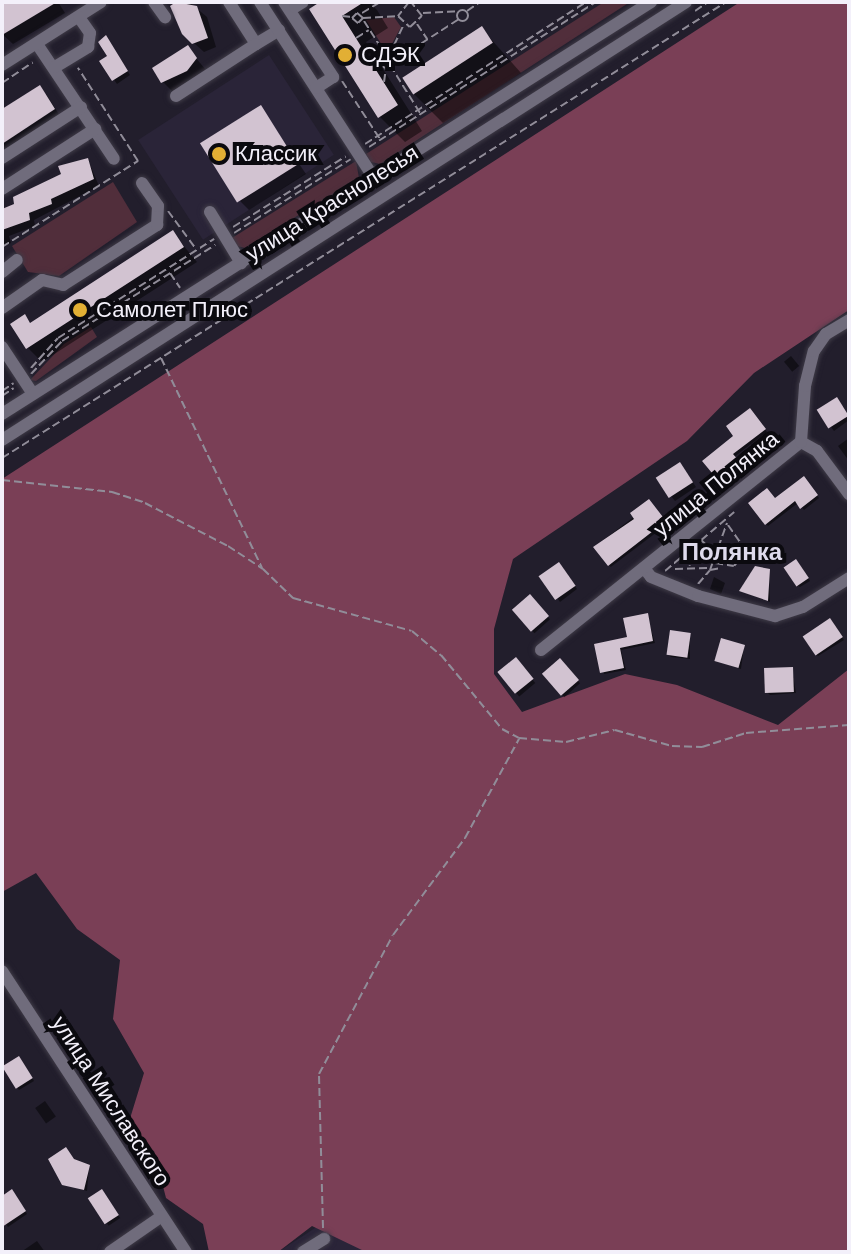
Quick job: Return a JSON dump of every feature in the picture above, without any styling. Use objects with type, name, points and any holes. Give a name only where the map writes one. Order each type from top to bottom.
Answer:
[{"type":"street","points":[[3,63],[41,49],[101,2]]},
{"type":"street","points":[[154,2],[165,17]]},
{"type":"street","points":[[229,2],[256,44]]},
{"type":"street","points":[[260,2],[374,178]]},
{"type":"street","name":"улица Краснолесья","points":[[2,414],[651,2]]},
{"type":"street","name":"улица Краснолесья","points":[[2,440],[686,2]]},
{"type":"street","points":[[294,4],[333,77],[316,88]]},
{"type":"street","points":[[55,67],[88,47],[90,33],[79,17]]},
{"type":"street","points":[[176,96],[279,30]]},
{"type":"street","points":[[41,49],[114,159]]},
{"type":"street","points":[[2,158],[81,107]]},
{"type":"street","points":[[2,189],[95,129]]},
{"type":"street","points":[[2,308],[42,280],[63,285],[157,225],[158,206],[142,183]]},
{"type":"street","points":[[210,212],[241,263]]},
{"type":"street","points":[[2,272],[17,260]]},
{"type":"street","name":"улица Полянка","points":[[541,650],[801,442],[807,371],[826,334],[849,320]]},
{"type":"street","points":[[3,349],[33,394]]},
{"type":"street","points":[[801,442],[817,451],[849,494]]},
{"type":"street","points":[[644,568],[651,577],[698,596],[775,616],[787,615],[849,578]]},
{"type":"street","name":"улица Миславского","points":[[2,971],[186,1252]]},
{"type":"street","points":[[110,1252],[162,1216]]},
{"type":"street","points":[[303,1252],[324,1239]]},
{"type":"path","points":[[370,2],[373,6]]},
{"type":"path","points":[[352,17],[358,23],[380,2]]},
{"type":"path","points":[[454,2],[459,10],[459,19]]},
{"type":"path","points":[[422,13],[466,11],[480,2]]},
{"type":"path","points":[[357,152],[586,2]]},
{"type":"path","points":[[2,396],[62,341],[596,2]]},
{"type":"path","points":[[2,458],[726,2]]},
{"type":"path","points":[[403,24],[398,16],[402,3],[417,3],[422,13]]},
{"type":"path","points":[[384,82],[389,65],[466,17],[466,11]]},
{"type":"path","points":[[417,24],[422,13]]},
{"type":"path","points":[[342,16],[398,16]]},
{"type":"path","points":[[362,17],[421,114]]},
{"type":"path","points":[[389,65],[380,63],[387,57],[403,24]]},
{"type":"path","points":[[403,24],[417,24]]},
{"type":"path","points":[[417,24],[427,40]]},
{"type":"path","points":[[356,38],[369,30]]},
{"type":"path","points":[[2,83],[41,49]]},
{"type":"path","points":[[2,247],[138,161],[71,57]]},
{"type":"path","points":[[157,218],[171,210],[198,252]]},
{"type":"path","points":[[161,358],[263,569]]},
{"type":"path","points":[[2,391],[22,380]]},
{"type":"path","points":[[2,480],[112,492],[145,503],[263,569],[293,598],[412,631],[441,655],[502,729],[519,738],[566,742],[615,730],[672,746],[702,747],[746,733],[849,725]]},
{"type":"path","points":[[725,503],[735,512],[670,564],[666,574],[691,567],[709,569],[734,566],[746,552]]},
{"type":"path","points":[[726,522],[750,557]]},
{"type":"path","points":[[696,586],[713,562],[726,522]]},
{"type":"path","points":[[701,540],[715,552]]},
{"type":"path","points":[[686,551],[691,567]]},
{"type":"path","points":[[713,562],[721,567]]},
{"type":"path","points":[[670,564],[675,569]]},
{"type":"path","points":[[324,1239],[319,1074],[393,935],[465,838],[519,738]]},
{"type":"shaded area","points":[[604,2],[630,2],[380,164],[371,162],[366,154]]},
{"type":"shaded area","points":[[740,2],[849,2],[849,310],[754,373],[687,441],[513,559],[494,629],[494,674],[522,712],[625,674],[677,685],[778,725],[849,669],[849,1252],[366,1252],[312,1226],[278,1252],[209,1252],[203,1224],[166,1198],[154,1151],[124,1138],[144,1073],[113,1019],[120,960],[77,929],[36,873],[2,892],[2,479]]},
{"type":"shaded area","points":[[394,17],[401,27],[387,53],[366,20]]},
{"type":"shaded area","points":[[269,55],[334,155],[203,240],[138,140]]},
{"type":"shaded area","points":[[356,161],[359,178],[245,248],[237,246],[232,238]]},
{"type":"shaded area","points":[[113,182],[137,222],[59,276],[28,272],[12,246]]},
{"type":"shaded area","points":[[91,327],[97,337],[36,381],[30,380],[64,344]]},
{"type":"shaded area","points":[[378,1187],[419,1252],[278,1252]]},
{"type":"building","points":[[2,2],[57,2],[2,35]]},
{"type":"building","points":[[176,2],[197,6],[208,38],[192,44],[182,34],[170,6]]},
{"type":"building","points":[[320,2],[364,2],[342,16],[398,105],[378,118],[309,9]]},
{"type":"building","points":[[482,26],[493,43],[413,95],[402,78]]},
{"type":"building","points":[[106,35],[128,71],[112,81],[99,61],[107,56],[98,42]]},
{"type":"building","points":[[188,45],[197,58],[187,71],[161,83],[152,68]]},
{"type":"building","points":[[40,85],[55,109],[2,144],[2,109]]},
{"type":"building","points":[[261,105],[298,164],[237,203],[200,143]]},
{"type":"building","points":[[88,158],[94,179],[51,199],[52,204],[29,213],[30,220],[2,230],[2,209],[14,204],[13,197],[61,174],[58,166]]},
{"type":"building","points":[[173,230],[184,247],[26,349],[10,324],[25,314],[30,323]]},
{"type":"building","points":[[837,397],[849,416],[828,428],[817,410]]},
{"type":"building","points":[[750,408],[766,429],[733,454],[739,461],[717,479],[702,461],[733,436],[726,426]]},
{"type":"building","points":[[680,462],[693,482],[669,498],[656,478]]},
{"type":"building","points":[[804,476],[818,495],[800,509],[795,501],[765,525],[748,503],[767,488],[775,498]]},
{"type":"building","points":[[649,499],[666,521],[608,566],[593,547],[634,519],[630,513]]},
{"type":"building","points":[[796,559],[809,578],[796,586],[784,567]]},
{"type":"building","points":[[559,562],[576,586],[555,600],[539,576]]},
{"type":"building","points":[[755,566],[770,569],[768,601],[739,591]]},
{"type":"building","points":[[530,594],[549,616],[531,632],[512,610]]},
{"type":"building","points":[[648,613],[653,641],[620,648],[624,668],[600,673],[594,644],[627,637],[623,618]]},
{"type":"building","points":[[830,618],[843,637],[816,656],[803,636]]},
{"type":"building","points":[[670,630],[691,633],[687,658],[667,655]]},
{"type":"building","points":[[721,638],[745,645],[738,668],[714,661]]},
{"type":"building","points":[[516,657],[534,679],[515,694],[497,672]]},
{"type":"building","points":[[560,658],[579,680],[561,696],[542,674]]},
{"type":"building","points":[[793,667],[794,692],[765,693],[764,668]]},
{"type":"building","points":[[19,1056],[33,1078],[16,1089],[2,1067]]},
{"type":"building","points":[[66,1147],[74,1159],[90,1165],[84,1190],[62,1185],[48,1159]]},
{"type":"building","points":[[12,1189],[26,1211],[2,1227],[2,1196]]},
{"type":"building","points":[[102,1189],[119,1215],[105,1224],[88,1198]]},
{"type":"place","name":"СДЭК","points":[[345,55]]},
{"type":"place","name":"Классик","points":[[219,154]]},
{"type":"place","name":"Самолет Плюс","points":[[80,310]]},
{"type":"district","name":"Полянка","points":[[732,552]]}]
